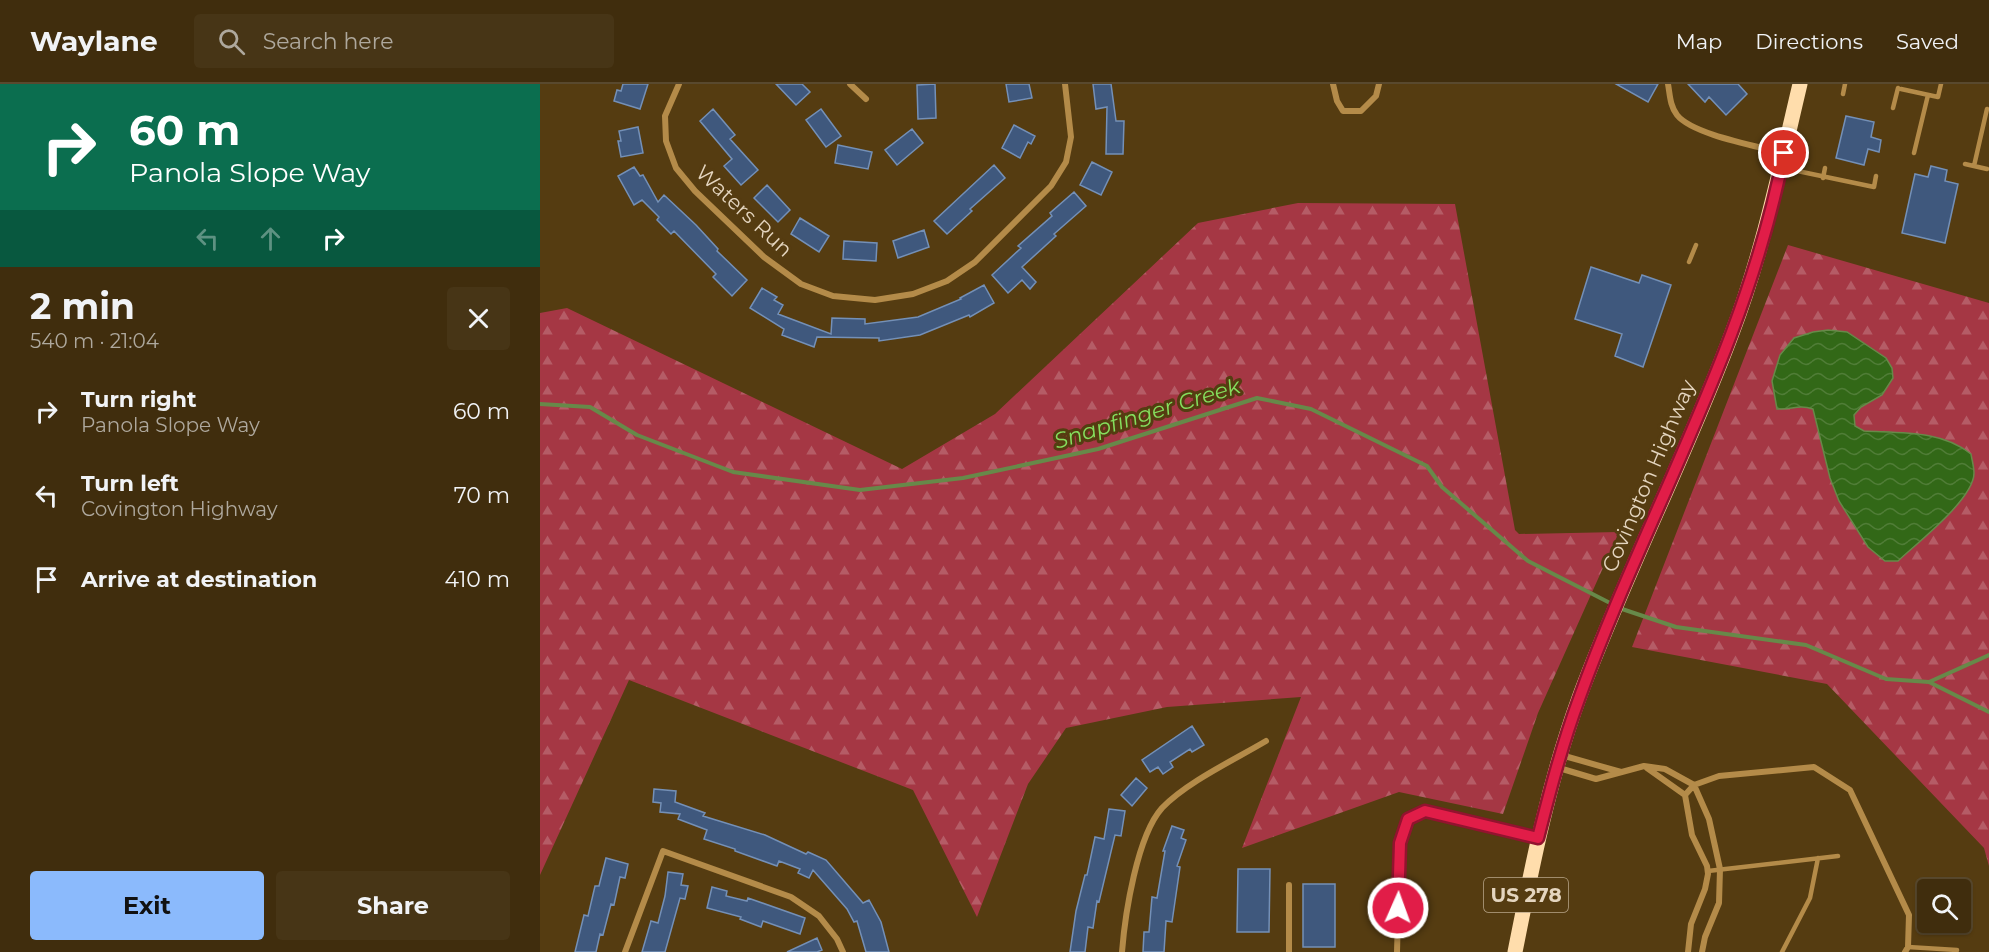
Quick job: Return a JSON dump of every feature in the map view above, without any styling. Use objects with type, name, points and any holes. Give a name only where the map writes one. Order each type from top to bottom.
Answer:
[{"type":"main road","name":"Covington Highway","points":[[1515,952],[1538,838],[1558,761],[1595,657],[1732,333],[1767,225],[1800,84]]},
{"type":"street","name":"Waters Run","points":[[679,84],[665,116],[666,141],[676,168],[695,191],[764,257],[801,284],[834,297],[875,300],[912,294],[947,281],[975,262],[1052,186],[1066,162],[1071,137],[1065,84]]},
{"type":"street","points":[[850,84],[866,99]]},
{"type":"street","points":[[1333,84],[1337,101],[1343,111],[1361,111],[1376,96],[1379,84]]},
{"type":"street","points":[[1668,84],[1671,104],[1678,116],[1694,129],[1782,160]]},
{"type":"street","points":[[1122,952],[1124,922],[1150,824],[1163,808],[1187,788],[1266,741]]},
{"type":"street","points":[[1558,761],[1596,779],[1644,766],[1665,769],[1694,785],[1709,819],[1720,869],[1719,903],[1705,937],[1702,952]]},
{"type":"street","points":[[1558,761],[1621,772]]},
{"type":"street","points":[[1644,766],[1685,795],[1692,835],[1707,866],[1705,889],[1691,924],[1688,952]]},
{"type":"street","points":[[1685,795],[1694,785],[1719,776],[1814,767],[1850,790],[1909,915],[1907,949]]},
{"type":"street","points":[[1397,952],[1400,843],[1408,819],[1425,811],[1538,838]]},
{"type":"street","points":[[626,952],[663,851],[791,897],[819,916],[837,939],[843,952]]},
{"type":"street","points":[[1289,885],[1289,952]]},
{"type":"lane","points":[[1843,94],[1845,84]]},
{"type":"lane","points":[[1893,108],[1900,89],[1938,97],[1941,84]]},
{"type":"lane","points":[[1914,153],[1928,95]]},
{"type":"lane","points":[[1974,166],[1987,109]]},
{"type":"lane","points":[[1782,160],[1822,178],[1874,187],[1876,176]]},
{"type":"lane","points":[[1965,164],[1987,169]]},
{"type":"lane","points":[[1822,178],[1825,168]]},
{"type":"lane","points":[[1689,262],[1696,245]]},
{"type":"lane","points":[[1708,871],[1838,856]]},
{"type":"lane","points":[[1782,952],[1810,898],[1818,858]]},
{"type":"lane","points":[[1907,949],[1957,950]]},
{"type":"green space","points":[[1298,203],[1455,204],[1515,530],[1519,534],[1619,532],[1538,713],[1503,814],[1399,792],[1242,848],[1301,697],[1167,707],[1066,728],[1028,784],[977,917],[913,790],[629,680],[540,875],[540,313],[567,308],[902,469],[995,414],[1198,223]]},
{"type":"green space","points":[[1788,245],[1989,303],[1989,866],[1984,848],[1827,684],[1632,647]]},
{"type":"water","points":[[1828,330],[1847,332],[1886,358],[1892,368],[1893,378],[1882,395],[1861,407],[1854,415],[1855,426],[1864,431],[1934,437],[1960,446],[1971,454],[1974,473],[1972,484],[1965,495],[1943,520],[1898,561],[1885,561],[1868,547],[1839,501],[1830,478],[1813,409],[1803,407],[1777,409],[1772,381],[1780,355],[1794,338]]},
{"type":"building","points":[[623,84],[648,84],[640,109],[614,101],[617,90],[621,91]]},
{"type":"building","points":[[776,84],[802,84],[810,92],[796,105]]},
{"type":"building","points":[[935,84],[936,118],[918,119],[917,85]]},
{"type":"building","points":[[1006,84],[1029,84],[1032,98],[1009,102]]},
{"type":"building","points":[[1093,84],[1111,84],[1116,121],[1124,121],[1123,154],[1106,154],[1107,107],[1096,109]]},
{"type":"building","points":[[1616,84],[1658,84],[1648,102]]},
{"type":"building","points":[[1688,84],[1738,84],[1747,94],[1726,115],[1709,97],[1705,102]]},
{"type":"building","points":[[713,109],[735,135],[730,139],[758,170],[741,185],[724,166],[732,159],[700,121]]},
{"type":"building","points":[[821,109],[841,136],[826,147],[806,120]]},
{"type":"building","points":[[1846,116],[1874,122],[1871,137],[1881,140],[1879,152],[1868,149],[1864,165],[1836,158]]},
{"type":"building","points":[[1014,125],[1035,136],[1031,144],[1028,142],[1020,158],[1002,148]]},
{"type":"building","points":[[638,127],[643,153],[621,157],[619,131]]},
{"type":"building","points":[[912,129],[923,143],[897,165],[885,150]]},
{"type":"building","points":[[838,145],[872,152],[868,169],[835,163]]},
{"type":"building","points":[[1092,162],[1112,172],[1101,195],[1080,185]]},
{"type":"building","points":[[994,165],[1005,178],[970,209],[972,211],[947,234],[934,221]]},
{"type":"building","points":[[1931,166],[1947,170],[1945,181],[1958,184],[1945,243],[1902,233],[1915,174],[1928,177]]},
{"type":"building","points":[[634,167],[640,176],[643,175],[658,202],[664,195],[696,225],[718,249],[717,251],[747,280],[732,296],[713,277],[716,274],[674,231],[671,234],[657,220],[659,217],[642,200],[634,205],[618,176]]},
{"type":"building","points":[[767,185],[790,210],[778,222],[754,198]]},
{"type":"building","points":[[1074,192],[1086,206],[1054,234],[1056,236],[1022,267],[1036,282],[1030,289],[1022,280],[1008,293],[992,275],[1021,248],[1018,246],[1052,216],[1050,213]]},
{"type":"building","points":[[800,218],[829,236],[819,252],[791,234]]},
{"type":"building","points":[[924,230],[929,247],[898,258],[893,241]]},
{"type":"building","points":[[844,241],[877,243],[876,261],[843,259]]},
{"type":"building","points":[[1591,267],[1639,283],[1642,275],[1671,285],[1643,367],[1615,356],[1622,334],[1575,319]]},
{"type":"building","points":[[984,285],[994,303],[970,317],[969,315],[920,335],[879,341],[879,338],[817,337],[814,347],[782,335],[784,329],[750,308],[762,288],[777,297],[774,300],[783,305],[778,314],[831,334],[832,318],[865,319],[865,324],[918,317],[961,299]]},
{"type":"building","points":[[1192,726],[1204,745],[1192,752],[1190,749],[1170,762],[1173,767],[1163,774],[1158,767],[1150,772],[1142,760]]},
{"type":"building","points":[[1136,778],[1147,788],[1132,806],[1121,795]]},
{"type":"building","points":[[654,789],[676,791],[675,802],[705,813],[703,816],[765,835],[806,854],[808,852],[826,860],[863,903],[869,900],[881,922],[889,952],[866,952],[857,921],[854,922],[847,909],[813,870],[809,878],[798,873],[800,869],[779,861],[777,866],[704,839],[707,830],[678,819],[680,814],[660,812],[661,803],[653,802]]},
{"type":"building","points":[[1109,809],[1125,811],[1121,836],[1115,835],[1099,902],[1097,901],[1093,928],[1088,927],[1085,952],[1070,952],[1076,911],[1095,837],[1104,839]]},
{"type":"building","points":[[1172,826],[1184,830],[1181,838],[1186,840],[1177,866],[1180,867],[1172,922],[1166,921],[1164,952],[1143,952],[1144,932],[1149,932],[1152,897],[1157,898],[1165,851],[1163,851]]},
{"type":"building","points":[[606,858],[628,864],[625,878],[620,877],[614,905],[611,904],[596,952],[575,952],[584,915],[588,916],[595,886],[599,886]]},
{"type":"building","points":[[1238,869],[1270,869],[1269,932],[1237,932]]},
{"type":"building","points":[[668,872],[683,874],[681,885],[688,886],[685,899],[680,898],[665,952],[642,952],[651,921],[658,923]]},
{"type":"building","points":[[1303,884],[1335,884],[1335,947],[1303,947]]},
{"type":"building","points":[[712,887],[727,891],[726,896],[747,901],[748,898],[805,918],[800,934],[763,921],[761,927],[740,919],[741,917],[707,908]]},
{"type":"building","points":[[817,938],[822,950],[787,952]]},
{"type":"waterway","name":"Snapfinger Creek","points":[[540,404],[590,407],[637,435],[733,472],[860,490],[963,478],[1098,449],[1257,398],[1311,409],[1427,466],[1442,487],[1528,561],[1612,604]]},
{"type":"waterway","name":"Snapfinger Creek","points":[[1619,608],[1676,627],[1806,645],[1886,679],[1929,682],[1989,655]]},
{"type":"waterway","points":[[1929,682],[1989,712]]},
{"type":"route","points":[[1398,908],[1400,843],[1408,819],[1425,811],[1538,838],[1556,768],[1579,698],[1732,333],[1767,225],[1784,153]]}]
